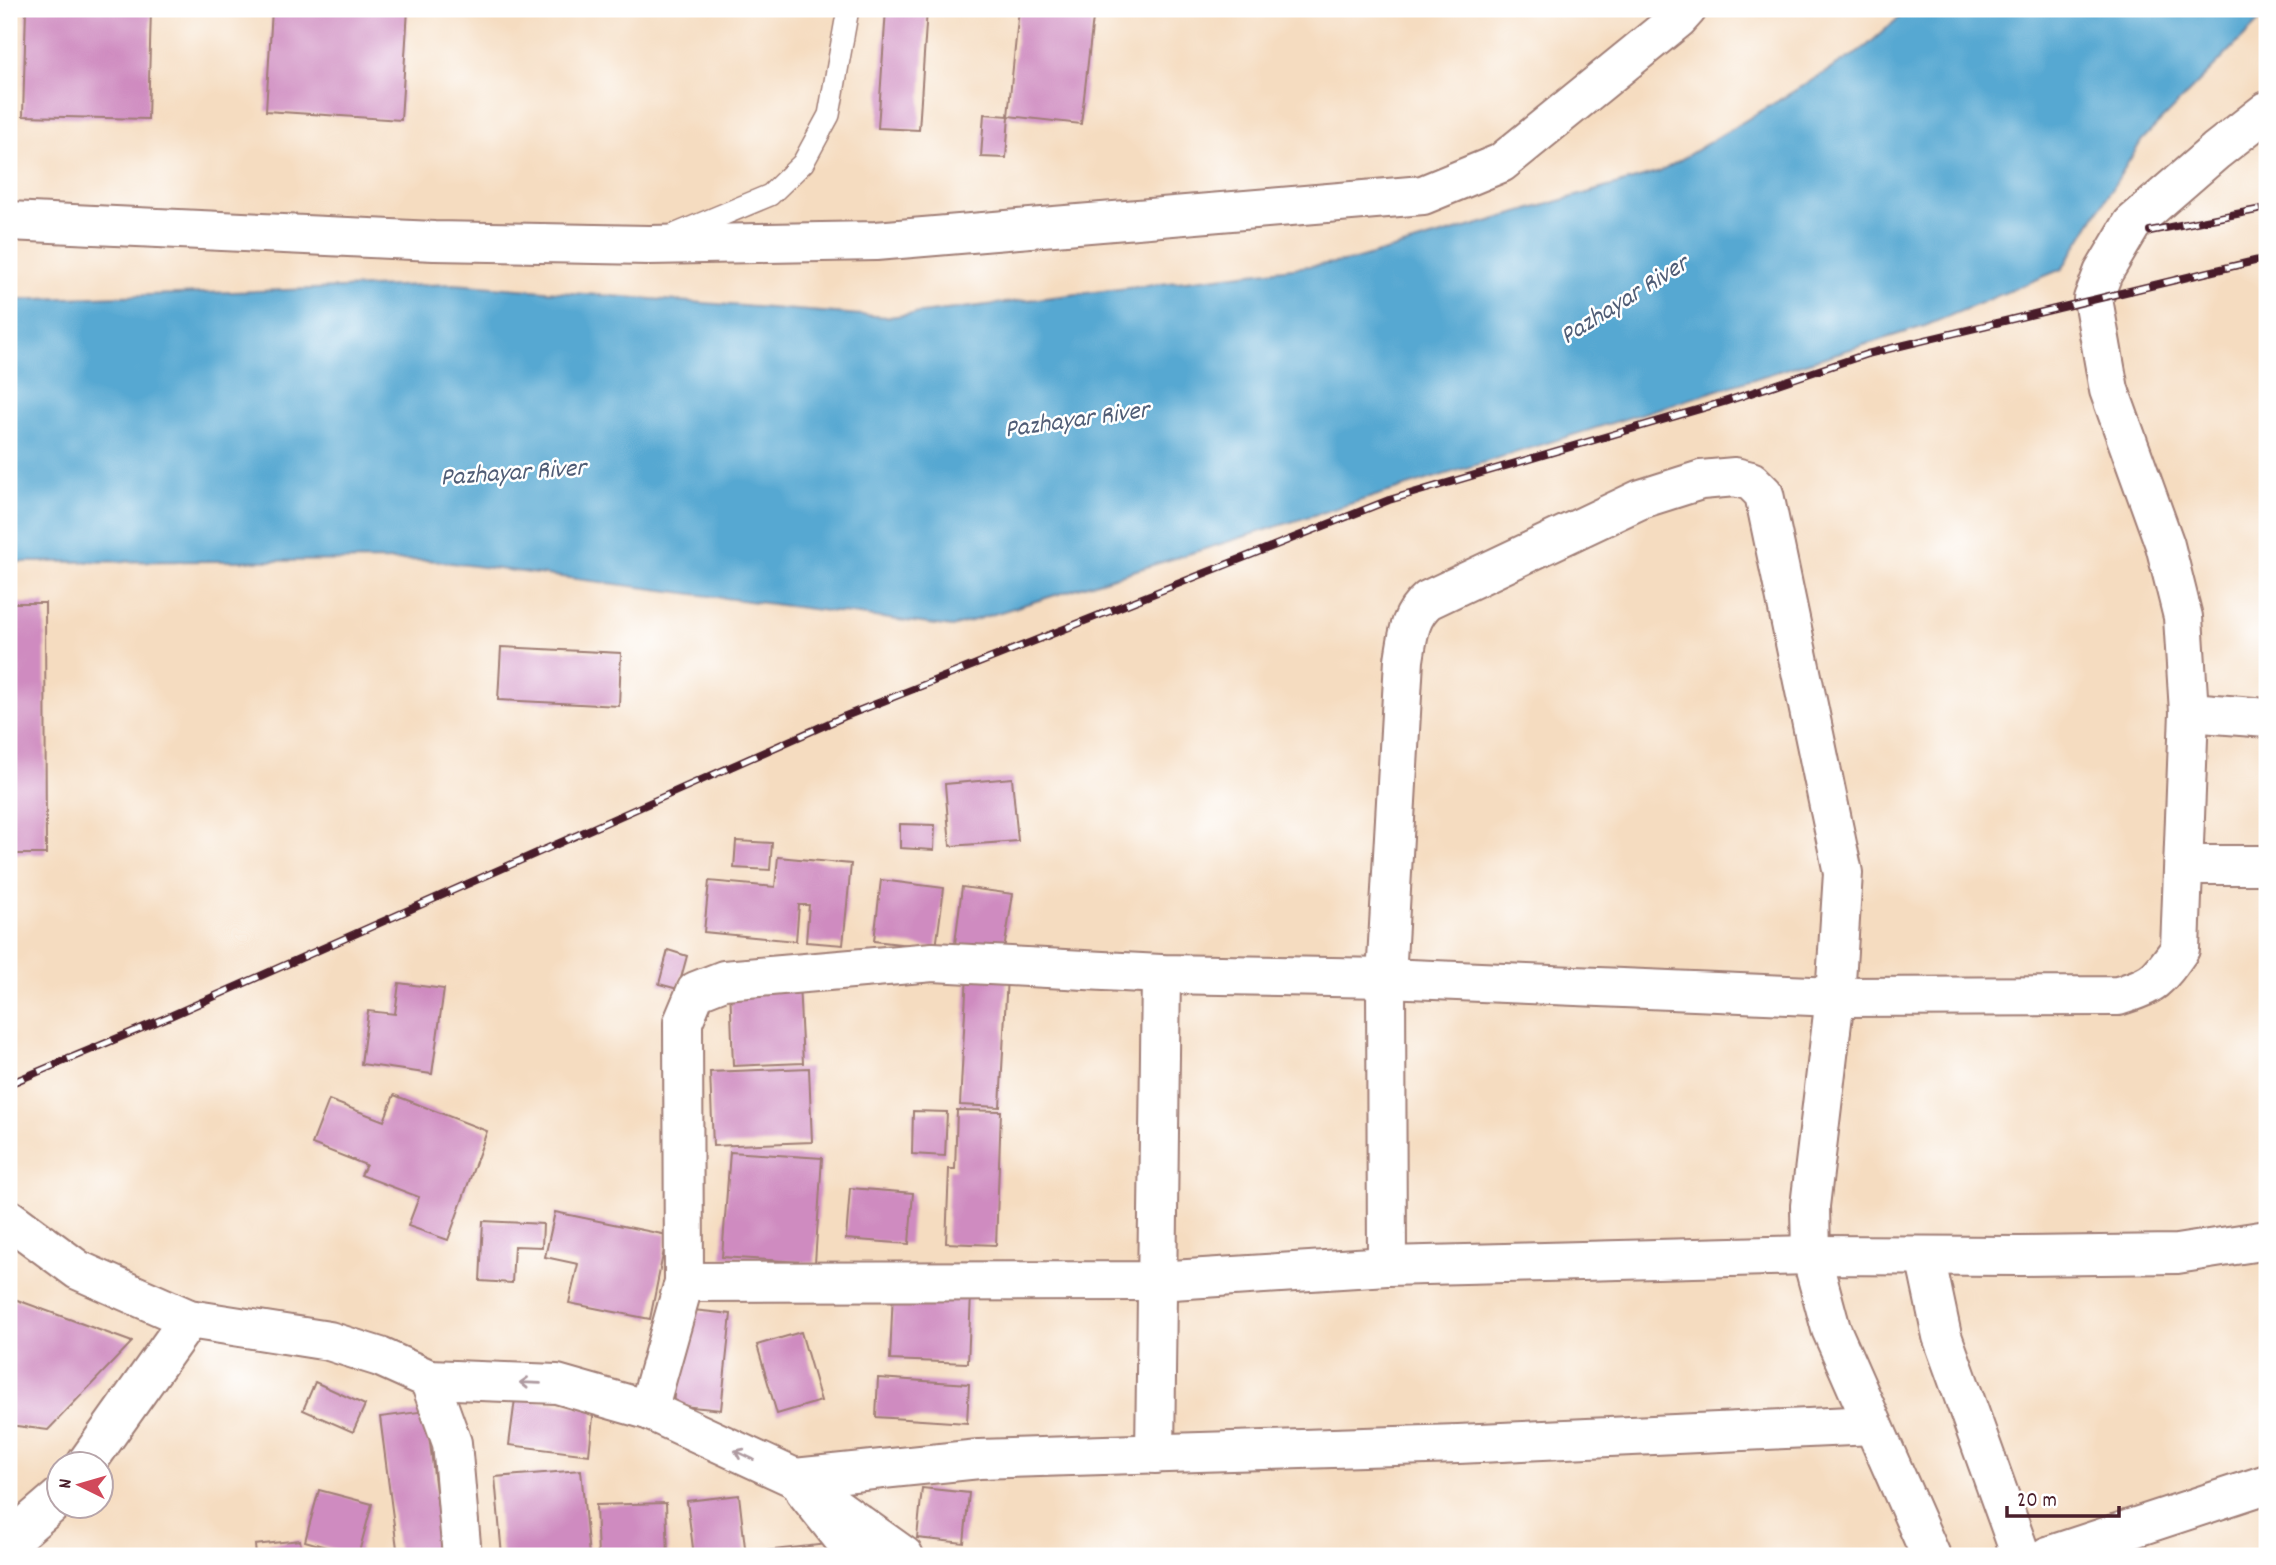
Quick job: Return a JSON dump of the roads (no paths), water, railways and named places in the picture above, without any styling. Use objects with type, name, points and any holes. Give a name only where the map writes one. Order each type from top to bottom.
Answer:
[{"type":"main road","points":[[9,222],[434,241],[649,245],[876,241],[1423,195],[1501,163],[1688,9]]},
{"type":"main road","points":[[648,1410],[684,1282],[683,1022],[696,991],[724,980],[933,962],[1161,974],[1386,978],[1835,997],[2118,996],[2144,989],[2158,979],[2180,948],[2189,712],[2183,617],[2165,545],[2109,390],[2094,299],[2103,274],[2132,224],[2216,150],[2267,111]]},
{"type":"main road","points":[[1387,1266],[1386,978],[1404,660],[1410,623],[1417,609],[1428,600],[1641,499],[1701,480],[1735,477],[1752,481],[1764,494],[1843,873],[1835,997],[1810,1206],[1811,1255],[1831,1329],[1931,1556]]},
{"type":"main road","points":[[2189,712],[2267,718]]},
{"type":"main road","points":[[2185,865],[2267,865]]},
{"type":"main road","points":[[1155,1454],[1161,974]]},
{"type":"main road","points":[[9,1219],[78,1270],[189,1319],[330,1341],[380,1357],[429,1379],[557,1384],[648,1410],[795,1478],[904,1556]]},
{"type":"main road","points":[[684,1282],[1157,1281],[1387,1266],[1811,1255],[2177,1254],[2267,1240]]},
{"type":"main road","points":[[1925,1256],[1942,1336],[2021,1556]]},
{"type":"main road","points":[[96,1450],[189,1319]]},
{"type":"main road","points":[[429,1379],[452,1443],[462,1556]]},
{"type":"main road","points":[[795,1478],[979,1459],[1458,1444],[1873,1425]]},
{"type":"main road","points":[[795,1478],[857,1556]]},
{"type":"main road","points":[[2048,1556],[2267,1484]]},
{"type":"main road","points":[[9,1541],[46,1508]]},
{"type":"lane","points":[[649,245],[769,195],[803,163],[829,115],[848,9]]},
{"type":"water","name":"Pazhayar River","points":[[1909,9],[2267,9],[2267,13],[2142,140],[2062,269],[1925,326],[952,627],[428,560],[9,562],[9,300],[454,284],[888,317],[1351,261],[1660,172],[1862,50]]},
{"type":"railway","points":[[2150,231],[2267,208]]},
{"type":"railway","points":[[9,1084],[168,1017],[843,717],[1389,500],[1724,402],[1867,354],[2267,258]]}]
